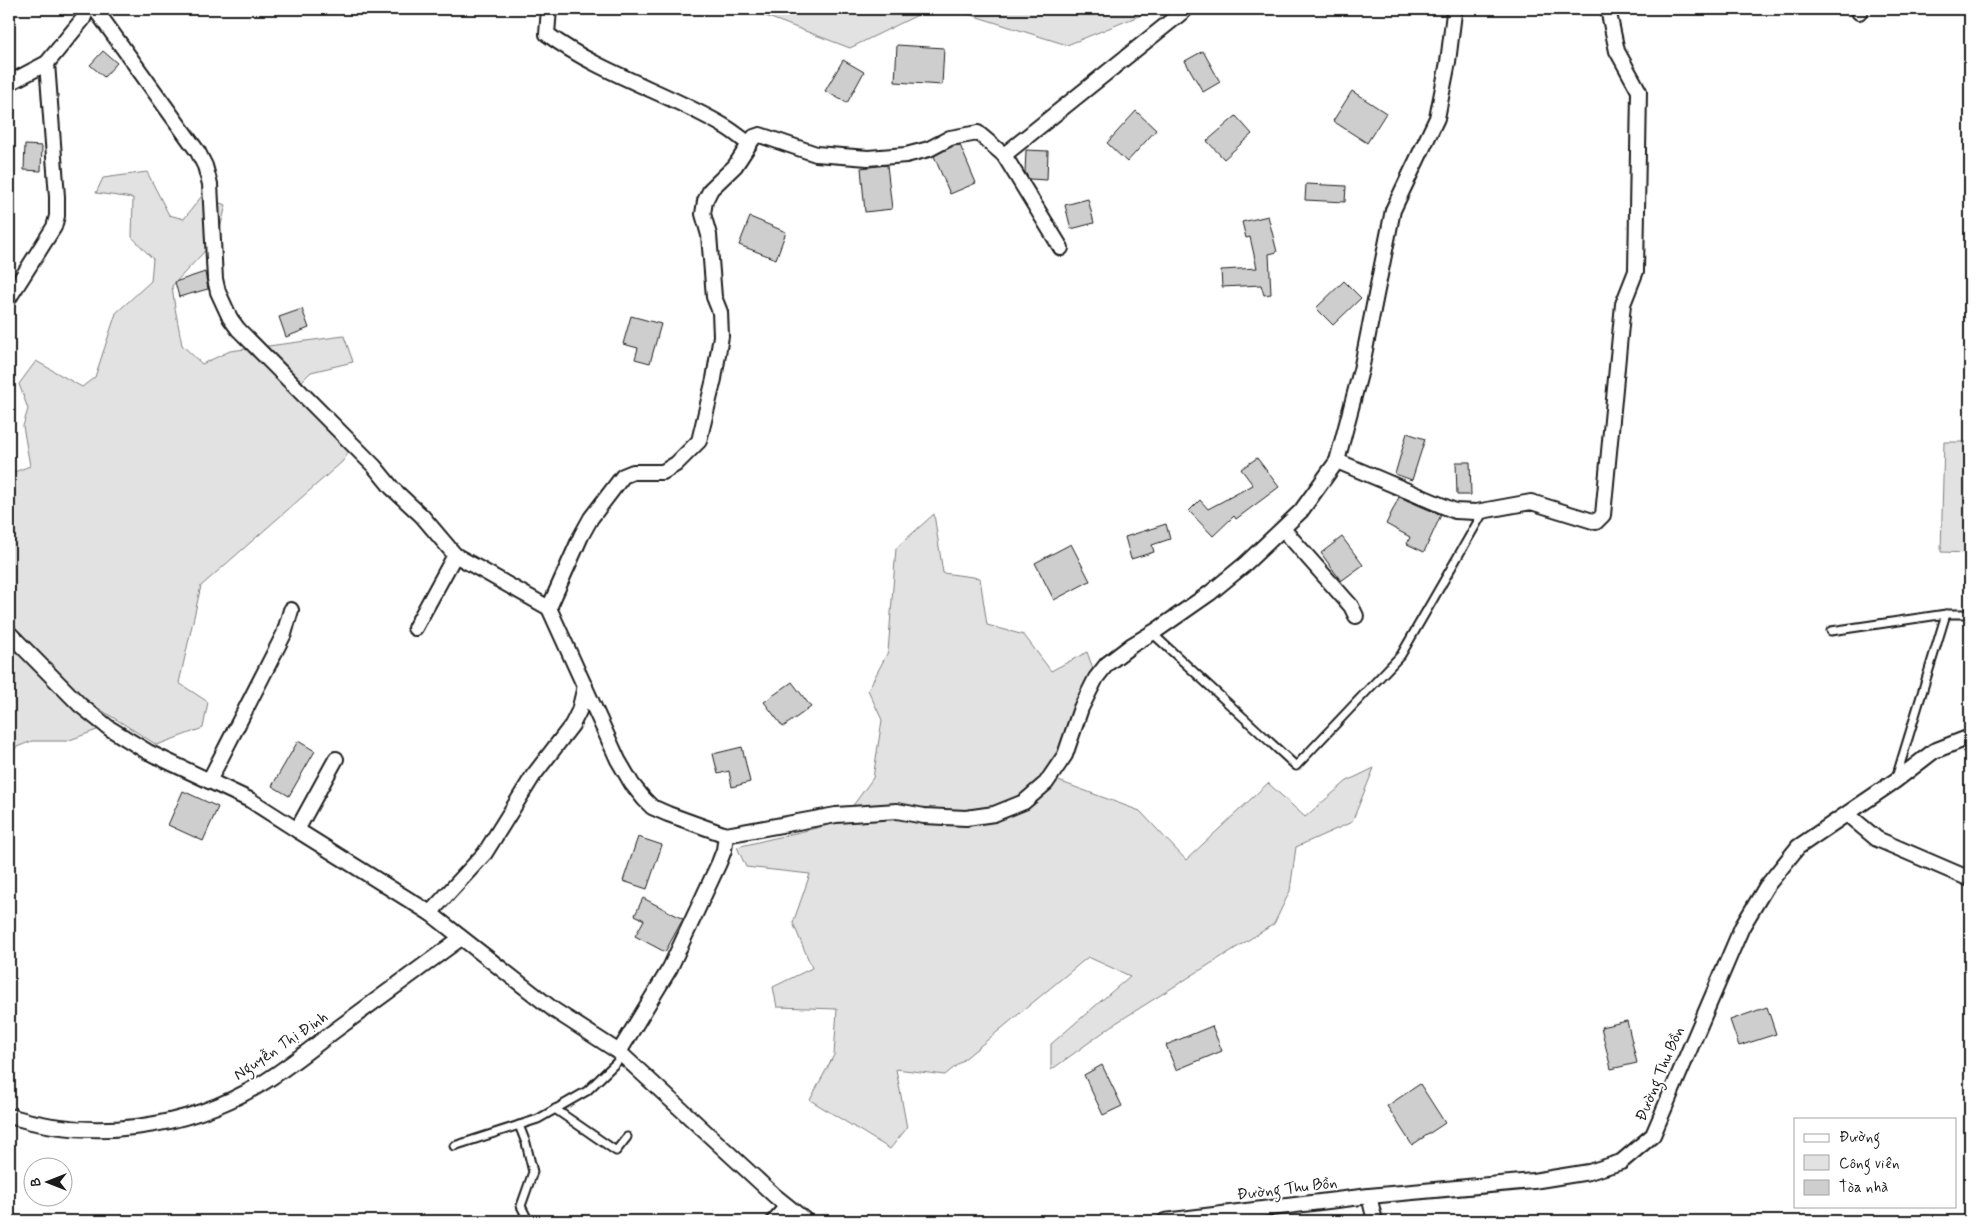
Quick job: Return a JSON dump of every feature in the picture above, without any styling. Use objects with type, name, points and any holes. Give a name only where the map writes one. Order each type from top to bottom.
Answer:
[{"type":"street","points":[[9,83],[47,63],[83,19],[87,9]]},
{"type":"street","points":[[95,9],[198,152],[206,166],[210,184],[215,279],[218,292],[230,318],[422,516],[455,555],[549,608],[618,760],[632,784],[644,799],[652,807],[726,835],[836,815],[897,811],[924,816],[966,818],[994,814],[1024,802],[1046,783],[1065,755],[1081,708],[1096,678],[1107,664],[1132,644],[1152,633],[1210,593],[1244,566],[1301,511],[1337,461],[1361,370],[1393,210],[1437,118],[1448,62],[1453,9]]},
{"type":"street","points":[[549,9],[547,34],[568,49],[598,66],[726,126],[749,144]]},
{"type":"street","points":[[1004,155],[1186,9]]},
{"type":"street","points":[[1337,461],[1455,511],[1476,512],[1531,502],[1596,522],[1603,515],[1623,304],[1636,271],[1639,91],[1617,51],[1608,9]]},
{"type":"street","points":[[9,298],[54,228],[57,216],[47,63]]},
{"type":"street","points":[[549,608],[591,518],[623,476],[634,472],[663,472],[676,464],[699,441],[714,379],[721,336],[720,312],[714,297],[709,235],[703,214],[705,201],[710,189],[735,166],[754,137],[760,135],[816,154],[868,158],[906,155],[929,149],[950,138],[978,132],[1004,155],[1060,248]]},
{"type":"street","points":[[1283,530],[1351,606],[1356,616]]},
{"type":"street","points":[[415,628],[455,555]]},
{"type":"street","points":[[209,781],[284,634],[291,610]]},
{"type":"street","points":[[9,633],[80,705],[109,728],[148,752],[250,800],[430,914],[554,1010],[621,1054],[787,1206],[806,1221]]},
{"type":"street","points":[[430,914],[485,852],[533,776],[572,725],[579,711],[585,686]]},
{"type":"street","name":"Đường Thu Bồn","points":[[1164,1221],[1370,1196],[1542,1180],[1589,1172],[1620,1162],[1653,1136],[1742,927],[1766,887],[1798,847],[1896,781],[1934,752],[1970,737]]},
{"type":"street","points":[[298,830],[336,759]]},
{"type":"street","points":[[1847,814],[1877,839],[1970,879]]},
{"type":"street","points":[[621,1054],[670,968],[719,863],[724,850],[726,835]]},
{"type":"street","name":"Nguyễn Thị Định","points":[[9,1116],[60,1127],[104,1129],[131,1128],[168,1122],[209,1109],[262,1083],[461,938]]},
{"type":"street","points":[[1370,1196],[1375,1221]]},
{"type":"street","points":[[774,1221],[787,1206]]},
{"type":"lane","points":[[1152,633],[1296,766],[1401,655],[1484,511]]},
{"type":"lane","points":[[1896,781],[1946,614]]},
{"type":"lane","points":[[1831,631],[1946,614],[1970,614]]},
{"type":"lane","points":[[454,1146],[538,1119],[587,1091],[621,1054]]},
{"type":"lane","points":[[555,1108],[616,1151],[627,1137]]},
{"type":"lane","points":[[519,1125],[526,1143],[533,1172],[521,1206],[527,1218],[526,1221]]},
{"type":"green space","points":[[747,9],[930,9],[850,48]]},
{"type":"green space","points":[[952,9],[1156,9],[1067,45]]},
{"type":"green space","points":[[147,172],[169,215],[184,219],[201,197],[226,205],[218,237],[172,286],[182,345],[202,364],[230,351],[344,336],[353,362],[311,372],[296,387],[357,441],[342,462],[201,586],[179,683],[208,702],[203,728],[157,745],[98,708],[97,730],[67,741],[32,741],[9,750],[9,474],[30,466],[23,426],[28,409],[19,384],[36,361],[82,387],[95,377],[116,313],[151,281],[153,259],[132,237],[133,198],[96,193],[103,178]]},
{"type":"green space","points":[[1944,442],[1970,442],[1970,553],[1941,552]]},
{"type":"green space","points":[[934,514],[943,573],[980,578],[987,625],[1024,635],[1051,671],[1087,652],[1098,682],[1056,780],[1140,811],[1186,860],[1268,783],[1305,817],[1347,781],[1374,768],[1352,822],[1296,847],[1290,891],[1274,924],[1116,1023],[1051,1070],[1051,1044],[1130,976],[1088,957],[945,1075],[896,1069],[907,1128],[890,1149],[810,1100],[834,1055],[837,1009],[777,1007],[773,987],[812,968],[793,923],[810,874],[746,867],[737,847],[841,822],[873,778],[882,720],[868,690],[888,652],[896,548]]},
{"type":"building","points":[[897,45],[944,48],[942,85],[895,82]]},
{"type":"building","points":[[103,51],[117,63],[104,77],[90,65]]},
{"type":"building","points":[[1203,51],[1220,82],[1203,92],[1185,61]]},
{"type":"building","points":[[843,60],[864,72],[847,103],[825,91]]},
{"type":"building","points":[[1352,91],[1386,113],[1367,143],[1333,121]]},
{"type":"building","points":[[1136,111],[1156,130],[1127,162],[1107,143]]},
{"type":"building","points":[[1236,116],[1252,134],[1224,159],[1207,141]]},
{"type":"building","points":[[25,145],[42,146],[41,171],[24,170]]},
{"type":"building","points":[[960,145],[976,183],[950,194],[934,156],[953,146]]},
{"type":"building","points":[[1026,150],[1048,151],[1047,180],[1029,179],[1025,172]]},
{"type":"building","points":[[887,165],[892,209],[865,212],[861,168]]},
{"type":"building","points":[[1306,184],[1346,186],[1345,202],[1305,200]]},
{"type":"building","points":[[1088,199],[1094,223],[1071,229],[1065,205]]},
{"type":"building","points":[[1268,216],[1277,252],[1269,254],[1271,294],[1264,295],[1261,285],[1222,287],[1221,270],[1257,268],[1250,237],[1246,238],[1242,222]]},
{"type":"building","points":[[750,217],[786,232],[776,259],[739,245]]},
{"type":"building","points":[[205,272],[208,289],[179,297],[175,282]]},
{"type":"building","points":[[1344,281],[1361,298],[1333,325],[1316,308]]},
{"type":"building","points":[[302,309],[309,328],[286,337],[279,317]]},
{"type":"building","points":[[631,316],[661,324],[650,363],[635,359],[638,348],[623,344]]},
{"type":"building","points":[[1407,433],[1425,439],[1412,480],[1395,474]]},
{"type":"building","points":[[1257,458],[1279,487],[1236,519],[1234,516],[1213,536],[1189,511],[1200,500],[1208,509],[1253,485],[1241,469]]},
{"type":"building","points":[[1456,462],[1470,462],[1471,495],[1457,495]]},
{"type":"building","points":[[1399,497],[1441,515],[1424,552],[1407,544],[1410,537],[1386,524]]},
{"type":"building","points":[[1166,524],[1170,539],[1152,545],[1154,552],[1131,559],[1125,537]]},
{"type":"building","points":[[1342,537],[1363,565],[1341,581],[1321,553]]},
{"type":"building","points":[[1071,544],[1090,581],[1054,600],[1035,563]]},
{"type":"building","points":[[792,682],[811,707],[783,727],[764,702]]},
{"type":"building","points":[[298,741],[315,751],[289,796],[272,786]]},
{"type":"building","points":[[742,747],[750,782],[732,787],[729,771],[718,774],[713,754]]},
{"type":"building","points":[[183,791],[218,807],[203,841],[168,825]]},
{"type":"building","points":[[638,837],[662,845],[647,889],[623,881]]},
{"type":"building","points":[[643,898],[683,919],[665,952],[635,936],[644,920],[635,915]]},
{"type":"building","points":[[1767,1007],[1776,1034],[1739,1046],[1730,1020]]},
{"type":"building","points":[[1627,1021],[1637,1063],[1611,1069],[1601,1027]]},
{"type":"building","points":[[1212,1026],[1222,1051],[1176,1070],[1166,1045]]},
{"type":"building","points":[[1102,1065],[1122,1106],[1103,1115],[1084,1075]]},
{"type":"building","points":[[1420,1084],[1445,1123],[1412,1145],[1387,1106]]}]
